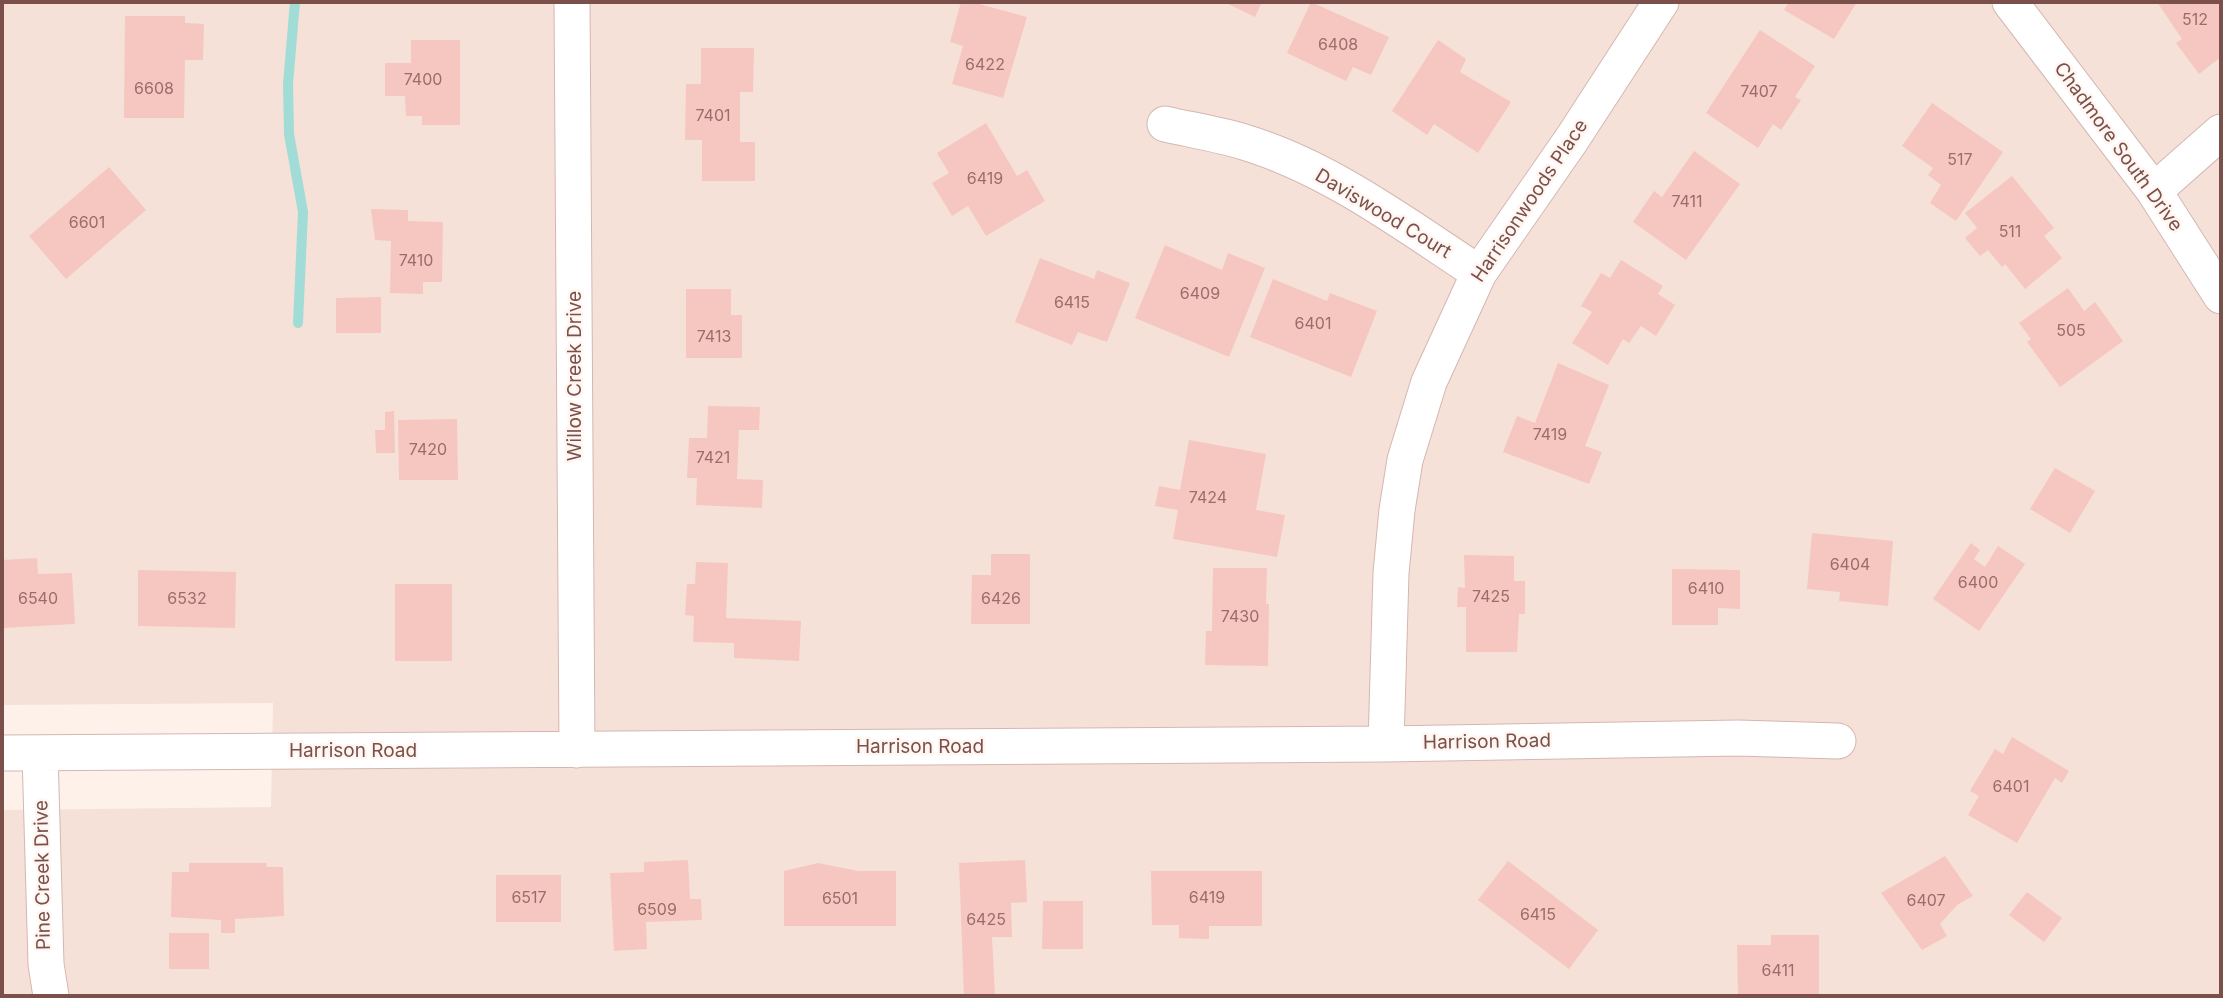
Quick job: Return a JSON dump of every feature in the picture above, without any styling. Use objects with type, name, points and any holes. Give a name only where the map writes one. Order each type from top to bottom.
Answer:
[{"type":"street","name":"Willow Creek Drive","points":[[572,2],[578,750]]},
{"type":"street","name":"Harrisonwoods Place","points":[[1386,744],[1391,573],[1397,510],[1405,460],[1429,382],[1479,273],[1572,139],[1661,2]]},
{"type":"street","name":"Chadmore South Drive","points":[[2010,2],[2154,191],[2221,296]]},
{"type":"street","name":"Daviswood Court","points":[[1165,124],[1245,142],[1297,163],[1359,194],[1479,273]]},
{"type":"street","points":[[2154,191],[2221,132]]},
{"type":"street","name":"Harrison Road","points":[[2,753],[1386,744],[1738,738],[1838,741]]},
{"type":"street","name":"Pine Creek Drive","points":[[40,753],[46,964],[51,996]]},
{"type":"shaded area","points":[[2,2],[2221,2],[2221,996],[2,996],[2,810],[271,807],[273,703],[2,705]]},
{"type":"building","points":[[961,2],[972,2],[1027,17],[1003,98],[952,84],[963,46],[950,42]]},
{"type":"building","points":[[1224,2],[1262,2],[1255,17]]},
{"type":"building","points":[[1311,2],[1389,37],[1371,75],[1353,67],[1346,81],[1287,53]]},
{"type":"building","points":[[1789,2],[1857,2],[1834,39],[1784,10]]},
{"type":"building","points":[[2157,2],[2221,2],[2221,57],[2199,74],[2176,43],[2182,39]]},
{"type":"building","points":[[125,16],[185,16],[185,23],[204,24],[203,60],[185,60],[184,118],[124,118]]},
{"type":"building","points":[[1760,30],[1815,66],[1795,97],[1801,100],[1781,130],[1773,124],[1758,148],[1706,113]]},
{"type":"building","points":[[411,40],[460,40],[460,125],[422,125],[422,116],[406,116],[405,96],[385,96],[385,63],[411,63]]},
{"type":"building","points":[[1438,40],[1466,59],[1460,72],[1511,102],[1478,153],[1434,124],[1427,135],[1392,111]]},
{"type":"building","points":[[701,48],[754,48],[753,92],[740,92],[740,142],[755,142],[755,181],[702,181],[702,140],[685,140],[686,84],[701,84]]},
{"type":"building","points":[[1932,103],[2003,152],[1956,221],[1930,203],[1941,185],[1928,175],[1933,168],[1902,146]]},
{"type":"building","points":[[986,123],[1017,176],[1027,170],[1045,201],[986,236],[968,206],[952,216],[932,183],[949,173],[937,153]]},
{"type":"building","points":[[1694,151],[1740,184],[1686,260],[1633,222],[1654,191],[1662,197]]},
{"type":"building","points":[[109,167],[146,210],[66,279],[29,236]]},
{"type":"building","points":[[2012,176],[2054,228],[2044,236],[2062,258],[2025,289],[2005,264],[2002,267],[1988,250],[1980,256],[1965,238],[1977,228],[1965,213]]},
{"type":"building","points":[[371,209],[408,210],[408,221],[443,222],[442,282],[423,282],[423,294],[390,293],[391,241],[375,240]]},
{"type":"building","points":[[1165,245],[1222,270],[1228,253],[1265,268],[1229,357],[1135,318]]},
{"type":"building","points":[[1040,258],[1094,279],[1097,270],[1130,283],[1107,342],[1078,332],[1072,345],[1015,322]]},
{"type":"building","points":[[1621,260],[1663,286],[1658,294],[1675,305],[1656,336],[1641,326],[1629,343],[1623,339],[1608,365],[1572,343],[1592,312],[1581,306],[1601,273],[1610,278]]},
{"type":"building","points":[[1273,279],[1327,301],[1330,293],[1377,311],[1351,377],[1250,337]]},
{"type":"building","points":[[2068,288],[2084,311],[2095,302],[2123,341],[2060,387],[2027,342],[2031,339],[2019,323]]},
{"type":"building","points":[[686,289],[731,289],[731,315],[742,315],[742,358],[686,358]]},
{"type":"building","points":[[381,297],[381,333],[336,333],[336,298]]},
{"type":"building","points":[[1558,363],[1609,385],[1585,446],[1602,452],[1589,484],[1503,452],[1517,416],[1535,423]]},
{"type":"building","points":[[708,406],[760,407],[759,430],[739,430],[737,479],[763,480],[762,508],[696,505],[697,478],[687,478],[689,438],[707,438]]},
{"type":"building","points":[[394,411],[395,453],[376,453],[375,430],[385,430],[385,412]]},
{"type":"building","points":[[457,419],[458,480],[399,480],[398,420]]},
{"type":"building","points":[[1189,440],[1266,454],[1256,510],[1285,515],[1277,557],[1173,539],[1178,510],[1155,506],[1159,486],[1180,490]]},
{"type":"building","points":[[2055,468],[2095,491],[2070,533],[2030,509]]},
{"type":"building","points":[[1812,533],[1893,541],[1888,606],[1839,601],[1840,592],[1807,589]]},
{"type":"building","points":[[1971,543],[1980,550],[1974,559],[1985,567],[1998,546],[2025,564],[1979,631],[1933,599]]},
{"type":"building","points":[[991,554],[1030,554],[1030,624],[971,624],[972,575],[991,575]]},
{"type":"building","points":[[1464,555],[1514,556],[1514,581],[1525,581],[1525,614],[1519,614],[1517,652],[1466,652],[1466,607],[1457,607],[1458,587],[1465,588]]},
{"type":"building","points":[[37,558],[38,574],[72,573],[75,624],[2,628],[2,560]]},
{"type":"building","points":[[696,562],[728,563],[726,618],[801,621],[799,661],[734,658],[734,643],[693,642],[694,616],[685,615],[687,584],[695,584]]},
{"type":"building","points":[[1213,568],[1267,568],[1268,666],[1205,665],[1206,631],[1212,631]]},
{"type":"building","points":[[1672,569],[1740,570],[1740,609],[1718,608],[1718,625],[1672,625]]},
{"type":"building","points":[[138,570],[236,572],[235,628],[138,626]]},
{"type":"building","points":[[395,584],[452,584],[452,661],[395,661]]},
{"type":"building","points":[[2012,737],[2069,771],[2062,783],[2055,778],[2017,843],[1968,815],[1979,796],[1970,791],[1995,749],[2003,754]]},
{"type":"building","points":[[1945,856],[1973,896],[1957,905],[1940,924],[1947,936],[1922,950],[1881,893]]},
{"type":"building","points":[[688,860],[690,899],[701,899],[702,920],[646,922],[647,949],[614,951],[610,873],[644,872],[644,862]]},
{"type":"building","points":[[1025,860],[1027,902],[1011,903],[1012,937],[992,937],[995,996],[964,996],[959,863]]},
{"type":"building","points":[[1508,861],[1598,930],[1569,969],[1478,900]]},
{"type":"building","points":[[189,863],[267,863],[266,867],[283,867],[284,916],[235,919],[235,933],[221,933],[221,920],[171,917],[172,872],[189,872]]},
{"type":"building","points":[[818,863],[858,871],[896,871],[896,926],[784,926],[784,871]]},
{"type":"building","points":[[1151,871],[1262,871],[1262,926],[1209,926],[1209,939],[1179,938],[1179,925],[1152,925]]},
{"type":"building","points":[[496,875],[561,875],[561,922],[496,922]]},
{"type":"building","points":[[2027,892],[2062,918],[2044,942],[2009,915]]},
{"type":"building","points":[[1043,901],[1083,901],[1083,949],[1042,949]]},
{"type":"building","points":[[169,933],[209,933],[209,969],[169,969]]},
{"type":"building","points":[[1771,935],[1819,935],[1819,996],[1738,996],[1737,945],[1771,945]]},
{"type":"waterway","points":[[295,2],[288,84],[289,134],[303,212],[298,323]]}]
